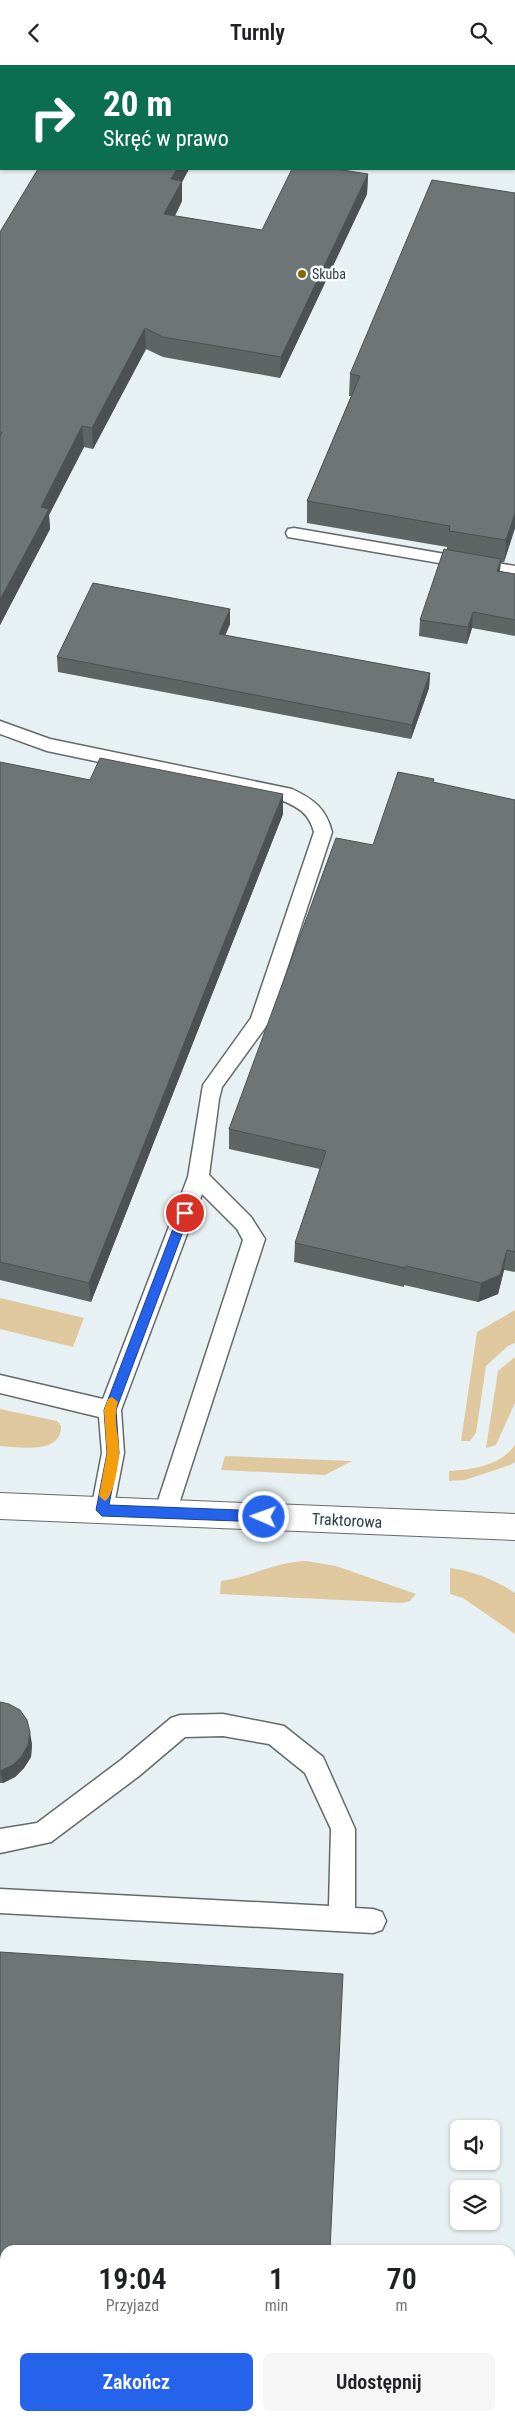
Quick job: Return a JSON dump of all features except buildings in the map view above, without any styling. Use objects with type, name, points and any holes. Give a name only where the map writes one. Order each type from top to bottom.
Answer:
[{"type":"street","name":"Traktorowa","points":[[0,1506],[515,1527]]},
{"type":"lane","points":[[294,533],[515,571]]},
{"type":"lane","points":[[0,727],[47,745],[285,795],[308,804],[318,813],[323,832],[260,1021],[213,1085],[209,1099],[198,1177],[110,1410],[113,1453],[102,1510]]},
{"type":"lane","points":[[165,1513],[254,1239],[244,1223],[198,1177]]},
{"type":"lane","points":[[0,1384],[110,1410]]},
{"type":"lane","points":[[0,1841],[42,1834],[130,1768],[180,1726],[223,1725],[275,1733],[314,1765],[343,1829],[342,1919]]},
{"type":"lane","points":[[0,1901],[373,1921]]},
{"type":"shaded area","points":[[0,1298],[84,1318],[73,1347],[0,1329]]},
{"type":"shaded area","points":[[515,1310],[515,1343],[508,1346],[486,1366],[476,1433],[470,1441],[461,1441],[477,1332]]},
{"type":"shaded area","points":[[515,1357],[515,1403],[496,1445],[486,1448],[498,1371]]},
{"type":"shaded area","points":[[0,1409],[57,1421],[61,1426],[59,1435],[47,1445],[38,1447],[0,1446]]},
{"type":"shaded area","points":[[515,1445],[515,1462],[510,1465],[465,1480],[449,1481],[449,1471],[467,1469],[494,1462],[502,1458]]},
{"type":"shaded area","points":[[225,1456],[352,1461],[325,1475],[221,1470]]},
{"type":"shaded area","points":[[306,1561],[336,1566],[416,1594],[410,1601],[403,1603],[220,1594],[221,1581],[284,1564]]},
{"type":"shaded area","points":[[450,1568],[484,1577],[515,1593],[515,1634],[463,1598],[450,1594]]},
{"type":"slow traffic","points":[[105,1496],[113,1453],[110,1410],[112,1402]]},
{"type":"place","name":"Skuba","points":[[302,274]]},
{"type":"route","points":[[185,1213],[110,1410],[113,1453],[102,1510],[264,1517]]}]
